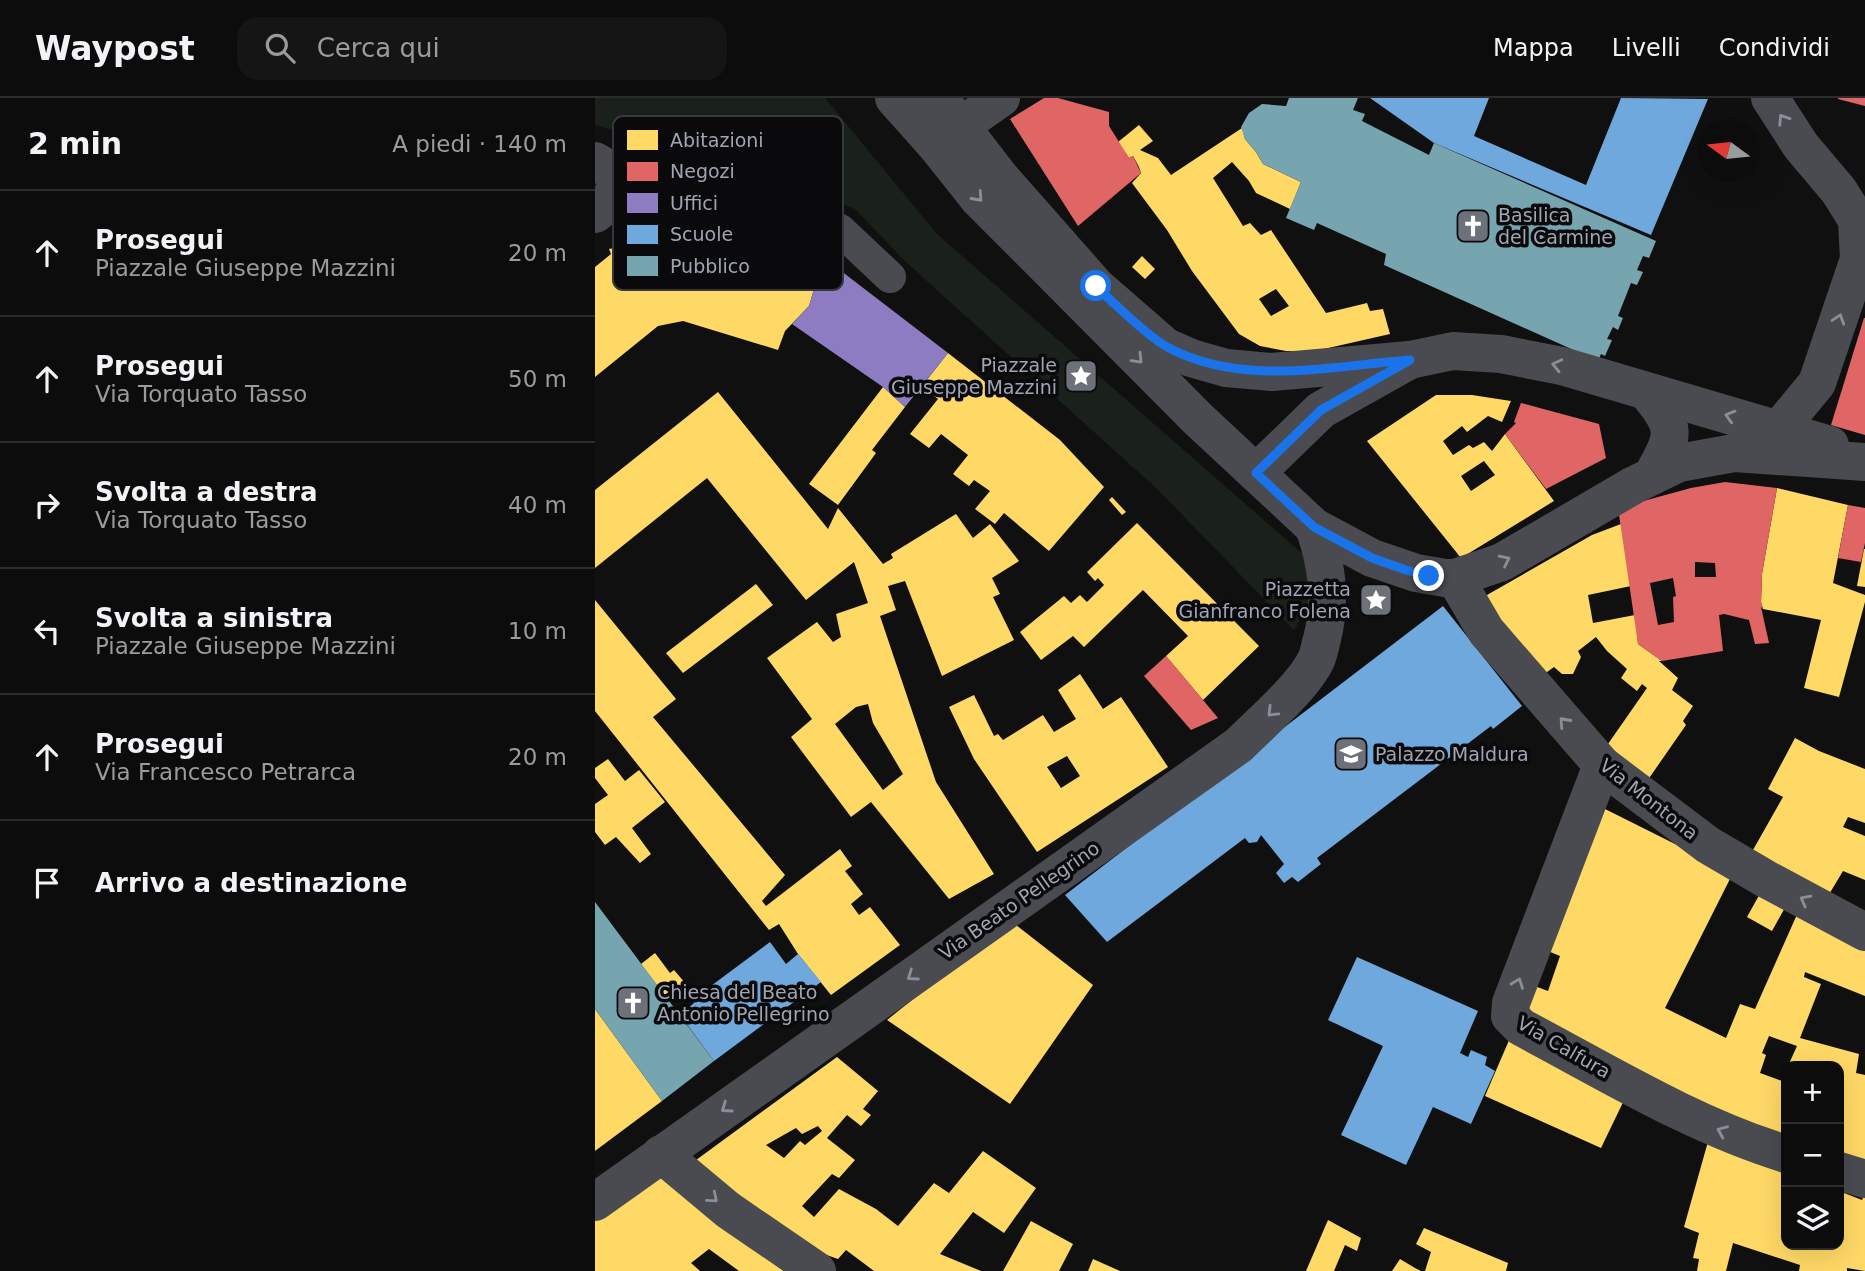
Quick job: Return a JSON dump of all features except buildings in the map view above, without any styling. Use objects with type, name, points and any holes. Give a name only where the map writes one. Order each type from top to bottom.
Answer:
[{"type":"street","points":[[894,98],[945,122],[1000,177],[1096,286],[1166,347],[1191,358],[1226,368],[1272,372],[1410,360],[1453,351],[1501,354],[1562,366],[1822,441],[1864,461]]},
{"type":"street","points":[[945,122],[1002,98]]},
{"type":"street","points":[[1734,453],[1779,429],[1817,383],[1859,259],[1857,220],[1839,191],[1801,146],[1770,98]]},
{"type":"street","points":[[945,122],[978,198],[1198,419],[1314,527],[1372,558],[1406,570],[1455,578],[1502,562],[1652,475],[1679,463],[1734,453],[1864,461]]},
{"type":"street","points":[[595,214],[609,203],[608,169]]},
{"type":"street","points":[[843,233],[890,277]]},
{"type":"street","points":[[1256,473],[1321,410],[1410,360]]},
{"type":"street","points":[[1646,391],[1663,410],[1670,430],[1665,453],[1652,475]]},
{"type":"street","name":"Via Beato Pellegrino","points":[[595,1202],[1239,745],[1294,690],[1317,660],[1326,621],[1328,592],[1324,556],[1314,527]]},
{"type":"street","name":"Via Montona","points":[[1455,578],[1486,631],[1602,765],[1708,845],[1865,932]]},
{"type":"street","name":"Via Calfura","points":[[1602,765],[1511,1003],[1510,1016],[1521,1027],[1680,1113],[1781,1152]]},
{"type":"street","points":[[661,1154],[728,1210],[817,1271]]},
{"type":"street","points":[[1844,1173],[1865,1179]]},
{"type":"shaded area","points":[[595,98],[825,98],[840,116],[613,116],[613,130],[595,125]]},
{"type":"shaded area","points":[[843,120],[937,234],[1315,565],[1317,591],[1294,630],[1156,488],[906,262],[855,209],[843,204]]},
{"type":"place","name":"Basilica del Carmine","points":[[1473,226]]},
{"type":"place","name":"Piazzale Giuseppe Mazzini","points":[[1081,376]]},
{"type":"place","name":"Piazzetta Gianfranco Folena","points":[[1376,600]]},
{"type":"place","name":"Palazzo Maldura","points":[[1351,754]]},
{"type":"place","name":"Chiesa del Beato Antonio Pellegrino","points":[[633,1003]]},
{"type":"route","points":[[1096,286],[1166,347],[1191,358],[1226,368],[1272,372],[1410,360],[1321,410],[1256,473],[1314,527],[1372,558],[1429,576]]}]
